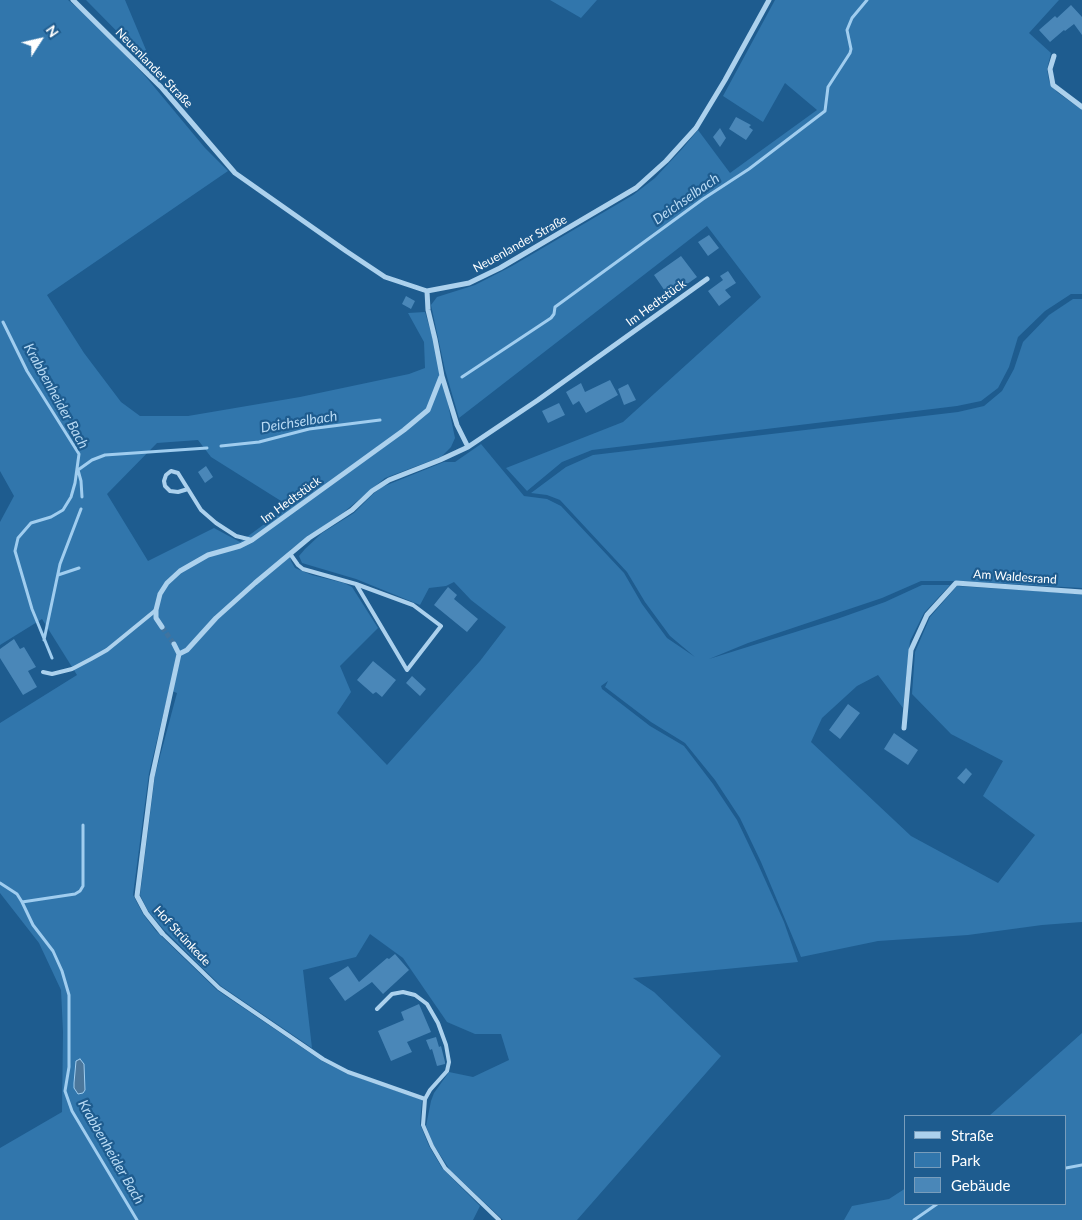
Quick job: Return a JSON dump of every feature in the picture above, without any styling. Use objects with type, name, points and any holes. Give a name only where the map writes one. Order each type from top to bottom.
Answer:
[{"type":"street","name":"Neuenlander Straße","points":[[73,0],[162,88],[235,173],[385,277],[427,291],[469,283],[500,268],[636,188],[666,161],[696,128],[769,0]]},
{"type":"street","points":[[1054,56],[1050,69],[1054,85],[1082,107]]},
{"type":"street","name":"Im Hedtstück","points":[[179,654],[187,650],[216,618],[255,583],[291,555],[309,538],[352,510],[372,490],[389,480],[468,447],[538,400],[707,278]]},
{"type":"street","points":[[427,291],[428,310],[436,339],[442,376],[457,426],[468,447]]},
{"type":"street","name":"Im Hedtstück","points":[[156,610],[164,588],[180,570],[208,555],[240,546],[252,540],[404,430],[428,410],[442,376]]},
{"type":"street","name":"Am Waldesrand","points":[[904,728],[911,650],[927,615],[956,583],[1082,592]]},
{"type":"street","points":[[156,610],[156,618],[162,627]]},
{"type":"street","points":[[174,644],[179,654]]},
{"type":"street","name":"Hof Strünkede","points":[[162,933],[146,913],[137,896],[152,777],[179,654]]},
{"type":"lane","points":[[188,489],[178,492],[170,491],[165,486],[166,474],[171,471],[178,473],[188,489],[201,510],[216,523],[236,536],[252,540]]},
{"type":"lane","points":[[291,555],[303,569],[356,584],[413,605],[441,626],[407,670],[356,584]]},
{"type":"lane","points":[[43,672],[52,674],[72,669],[91,659],[107,650],[156,610]]},
{"type":"lane","name":"Hof Strünkede","points":[[162,933],[219,988],[323,1059],[348,1072],[425,1099]]},
{"type":"lane","points":[[376,1009],[392,994],[403,992],[414,995],[427,1004],[438,1023],[446,1045],[449,1062],[447,1071],[430,1090],[425,1099],[423,1125],[432,1146],[445,1168],[499,1220]]},
{"type":"green space","points":[[0,0],[68,0],[91,19],[146,77],[205,148],[228,171],[47,295],[84,353],[121,402],[140,416],[188,416],[300,397],[409,374],[425,368],[424,342],[408,313],[425,312],[438,356],[455,438],[451,447],[441,457],[385,478],[344,512],[290,550],[291,561],[295,568],[352,587],[378,628],[340,666],[351,692],[337,713],[387,765],[480,661],[506,627],[471,600],[454,582],[446,586],[429,588],[420,605],[356,579],[302,563],[299,556],[305,549],[322,533],[354,513],[382,487],[444,462],[455,462],[481,444],[524,496],[547,499],[561,506],[624,573],[642,604],[667,638],[695,657],[670,636],[645,602],[627,572],[560,500],[547,495],[531,493],[566,467],[593,455],[958,412],[984,406],[1002,391],[1014,369],[1023,342],[1049,315],[1073,299],[1082,299],[1082,588],[957,581],[921,581],[882,598],[748,643],[709,659],[837,619],[885,602],[922,585],[950,585],[924,613],[910,641],[903,708],[878,675],[857,686],[822,718],[811,742],[911,836],[998,883],[1035,835],[983,796],[1003,761],[951,734],[912,694],[915,652],[930,617],[957,586],[1082,594],[1082,922],[1042,925],[968,935],[878,941],[801,957],[761,862],[740,818],[715,780],[685,743],[651,722],[605,687],[608,681],[601,686],[602,689],[650,726],[684,746],[713,784],[737,820],[784,922],[798,962],[633,978],[654,992],[721,1056],[577,1220],[503,1220],[450,1170],[433,1144],[426,1126],[434,1093],[449,1072],[473,1077],[509,1060],[501,1034],[475,1034],[447,1022],[403,958],[370,934],[356,957],[303,970],[312,1048],[221,986],[164,930],[148,911],[140,895],[155,775],[177,693],[169,690],[149,773],[133,895],[143,914],[156,931],[217,990],[322,1061],[348,1074],[422,1100],[420,1124],[429,1146],[442,1168],[480,1206],[473,1220],[0,1220],[0,1148],[62,1112],[63,1032],[61,990],[39,943],[0,893],[0,723],[77,675],[42,619],[0,645],[0,522],[14,496],[0,471]],"holes":[[[198,440],[211,457],[289,506],[240,542],[214,528],[148,561],[107,494],[157,443]]]},
{"type":"green space","points":[[86,0],[125,0],[154,69]]},
{"type":"green space","points":[[550,0],[597,0],[581,18]]},
{"type":"green space","points":[[775,0],[1059,0],[1029,33],[1051,53],[1047,69],[1049,81],[1057,92],[1082,110],[1082,294],[1071,294],[1045,311],[1018,337],[1009,367],[998,388],[981,401],[957,406],[592,450],[562,462],[527,491],[506,468],[623,422],[761,297],[707,226],[459,418],[445,370],[431,305],[437,297],[475,285],[512,266],[633,195],[655,178],[698,130],[730,173],[817,110],[785,83],[763,122],[723,96]]},
{"type":"green space","points":[[1082,1033],[1082,1220],[844,1220],[852,1206],[889,1199],[904,1189],[904,1205],[1067,1205],[1067,1115],[990,1115]]},
{"type":"shaded area","points":[[80,1059],[84,1064],[85,1090],[83,1093],[78,1094],[74,1088],[74,1083],[76,1061]]},
{"type":"building","points":[[1071,5],[1082,17],[1082,35],[1074,24],[1050,42],[1039,30],[1055,16],[1057,18]]},
{"type":"building","points":[[736,117],[751,125],[749,127],[753,130],[746,140],[729,129]]},
{"type":"building","points":[[720,128],[726,138],[720,147],[713,137]]},
{"type":"building","points":[[709,235],[719,248],[708,256],[698,242]]},
{"type":"building","points":[[681,256],[697,277],[669,297],[654,275]]},
{"type":"building","points":[[728,271],[736,283],[725,290],[731,297],[719,306],[708,291],[723,280],[720,276]]},
{"type":"building","points":[[406,296],[415,301],[411,309],[402,304]]},
{"type":"building","points":[[610,380],[618,395],[586,413],[579,401],[573,405],[566,392],[581,383],[585,392]]},
{"type":"building","points":[[628,384],[636,400],[624,405],[618,389]]},
{"type":"building","points":[[559,403],[565,415],[548,423],[542,411]]},
{"type":"building","points":[[206,466],[213,477],[205,483],[198,472]]},
{"type":"building","points":[[448,587],[457,595],[454,599],[478,619],[467,632],[434,605]]},
{"type":"building","points":[[14,639],[20,649],[24,647],[36,667],[28,671],[37,687],[23,695],[0,658],[0,649]]},
{"type":"building","points":[[373,661],[396,680],[382,697],[376,692],[373,694],[357,680]]},
{"type":"building","points":[[412,676],[426,689],[420,696],[406,683]]},
{"type":"building","points":[[848,704],[860,713],[840,739],[829,730]]},
{"type":"building","points":[[894,733],[918,750],[908,765],[884,749]]},
{"type":"building","points":[[966,768],[972,774],[964,784],[957,778]]},
{"type":"building","points":[[395,954],[409,970],[383,994],[372,982],[345,1001],[329,978],[348,966],[359,982],[387,958],[389,959]]},
{"type":"building","points":[[419,1004],[431,1032],[407,1042],[412,1052],[391,1061],[378,1031],[404,1020],[401,1012]]},
{"type":"building","points":[[436,1037],[439,1047],[441,1046],[445,1062],[445,1064],[437,1066],[432,1049],[430,1050],[426,1040]]},
{"type":"waterway","name":"Deichselbach","points":[[462,377],[551,318],[555,307],[703,199],[749,169],[825,111],[828,87],[850,53],[851,49],[847,30],[852,18],[867,0]]},
{"type":"waterway","name":"Krabbenheider Bach","points":[[3,322],[27,371],[79,454],[75,483],[71,497],[63,510],[51,517],[31,523],[18,538],[15,551],[32,609],[52,658]]},
{"type":"waterway","name":"Deichselbach","points":[[221,446],[259,442],[309,429],[380,420]]},
{"type":"waterway","name":"Deichselbach","points":[[82,497],[78,470],[92,460],[105,455],[207,448]]},
{"type":"waterway","points":[[44,640],[60,564],[81,509]]},
{"type":"waterway","points":[[58,575],[79,568]]},
{"type":"waterway","name":"Krabbenheider Bach","points":[[83,825],[83,886],[80,891],[75,894],[22,902],[33,925],[53,951],[62,971],[69,995],[69,1067],[65,1091],[72,1111],[137,1220]]},
{"type":"waterway","points":[[0,883],[17,894],[22,902]]},
{"type":"waterway","points":[[1067,1168],[1082,1165]]},
{"type":"waterway","points":[[914,1220],[936,1205]]},
{"type":"tunnel","points":[[162,627],[174,644]]}]
